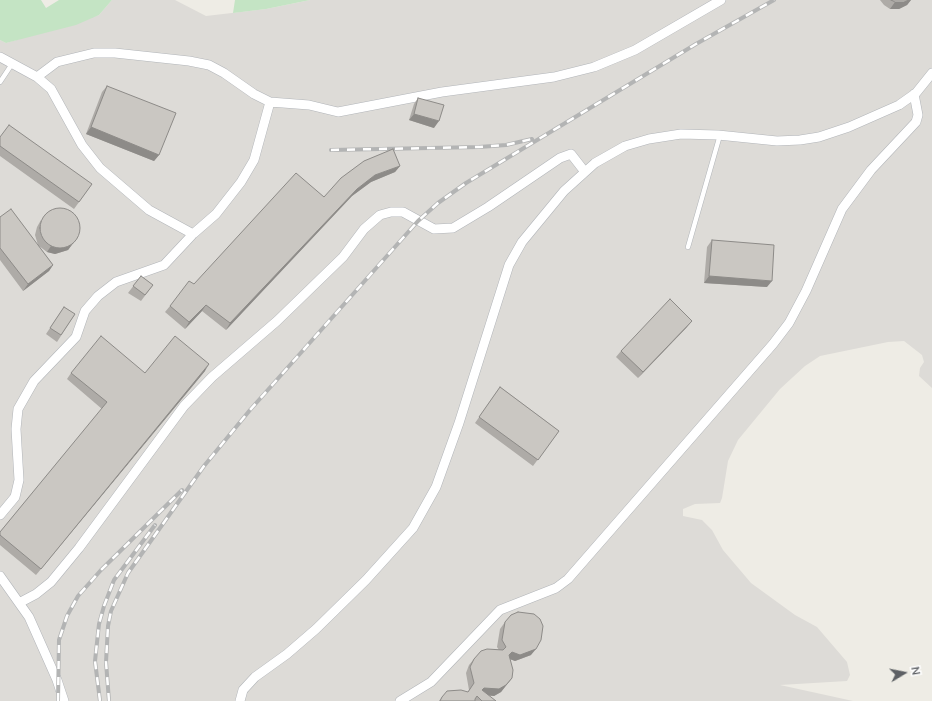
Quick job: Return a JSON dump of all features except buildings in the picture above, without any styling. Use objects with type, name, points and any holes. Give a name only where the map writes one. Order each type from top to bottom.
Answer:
[{"type":"street","points":[[37,77],[57,62],[94,53],[115,53],[189,61],[209,65],[224,73],[254,94],[270,102],[309,105],[338,112],[442,92],[554,77],[594,68],[628,53],[721,0]]},
{"type":"street","points":[[0,56],[37,77],[51,89],[82,145],[100,168],[149,210],[193,234]]},
{"type":"street","points":[[244,701],[240,701],[243,690],[255,677],[287,654],[316,629],[366,580],[413,528],[436,487],[454,437],[508,265],[522,242],[540,218],[564,191],[595,163],[625,146],[649,139],[681,134],[720,135],[777,141],[819,137],[849,127],[892,108],[914,94],[932,73]]},
{"type":"street","points":[[400,701],[431,682],[500,610],[518,602],[541,595],[556,588],[568,579],[773,344],[788,323],[806,291],[842,209],[871,170],[916,122],[918,111],[914,94]]},
{"type":"street","points":[[0,515],[15,497],[19,480],[16,429],[18,409],[34,381],[76,337],[86,311],[98,296],[116,282],[164,265],[193,234],[216,214],[254,160],[270,102]]},
{"type":"street","points":[[19,604],[36,594],[56,576],[79,548],[184,406],[207,382],[278,321],[343,257],[364,229],[380,215],[391,212],[403,212],[434,228],[453,228],[488,207],[560,158],[571,154],[585,172]]},
{"type":"street","points":[[0,576],[29,617],[58,680],[64,701]]},
{"type":"lane","points":[[0,82],[12,64]]},
{"type":"lane","points":[[688,247],[720,135]]},
{"type":"shaded area","points":[[112,0],[175,0],[206,16],[266,9],[310,0],[932,0],[932,388],[919,376],[920,368],[924,362],[922,355],[904,341],[888,342],[820,356],[805,366],[780,389],[738,440],[728,461],[720,503],[695,504],[683,509],[683,516],[702,520],[712,530],[723,550],[751,583],[795,615],[817,627],[847,662],[850,675],[847,681],[780,685],[853,701],[0,701],[0,40],[6,43],[99,15]]},
{"type":"green space","points":[[0,0],[41,0],[46,8],[59,0],[112,0],[99,15],[76,25],[6,43],[0,40]]},
{"type":"green space","points":[[235,0],[310,0],[266,9],[233,13]]},
{"type":"railway","points":[[109,701],[106,662],[108,626],[111,611],[128,573],[204,466],[250,410],[418,221],[438,203],[466,183],[696,44],[774,0]]},
{"type":"railway","points":[[331,150],[479,147],[506,145],[532,139]]},
{"type":"railway","points":[[58,701],[59,640],[67,616],[78,596],[101,570],[182,490]]},
{"type":"railway","points":[[100,701],[95,661],[99,624],[104,606],[114,580],[155,525]]}]
